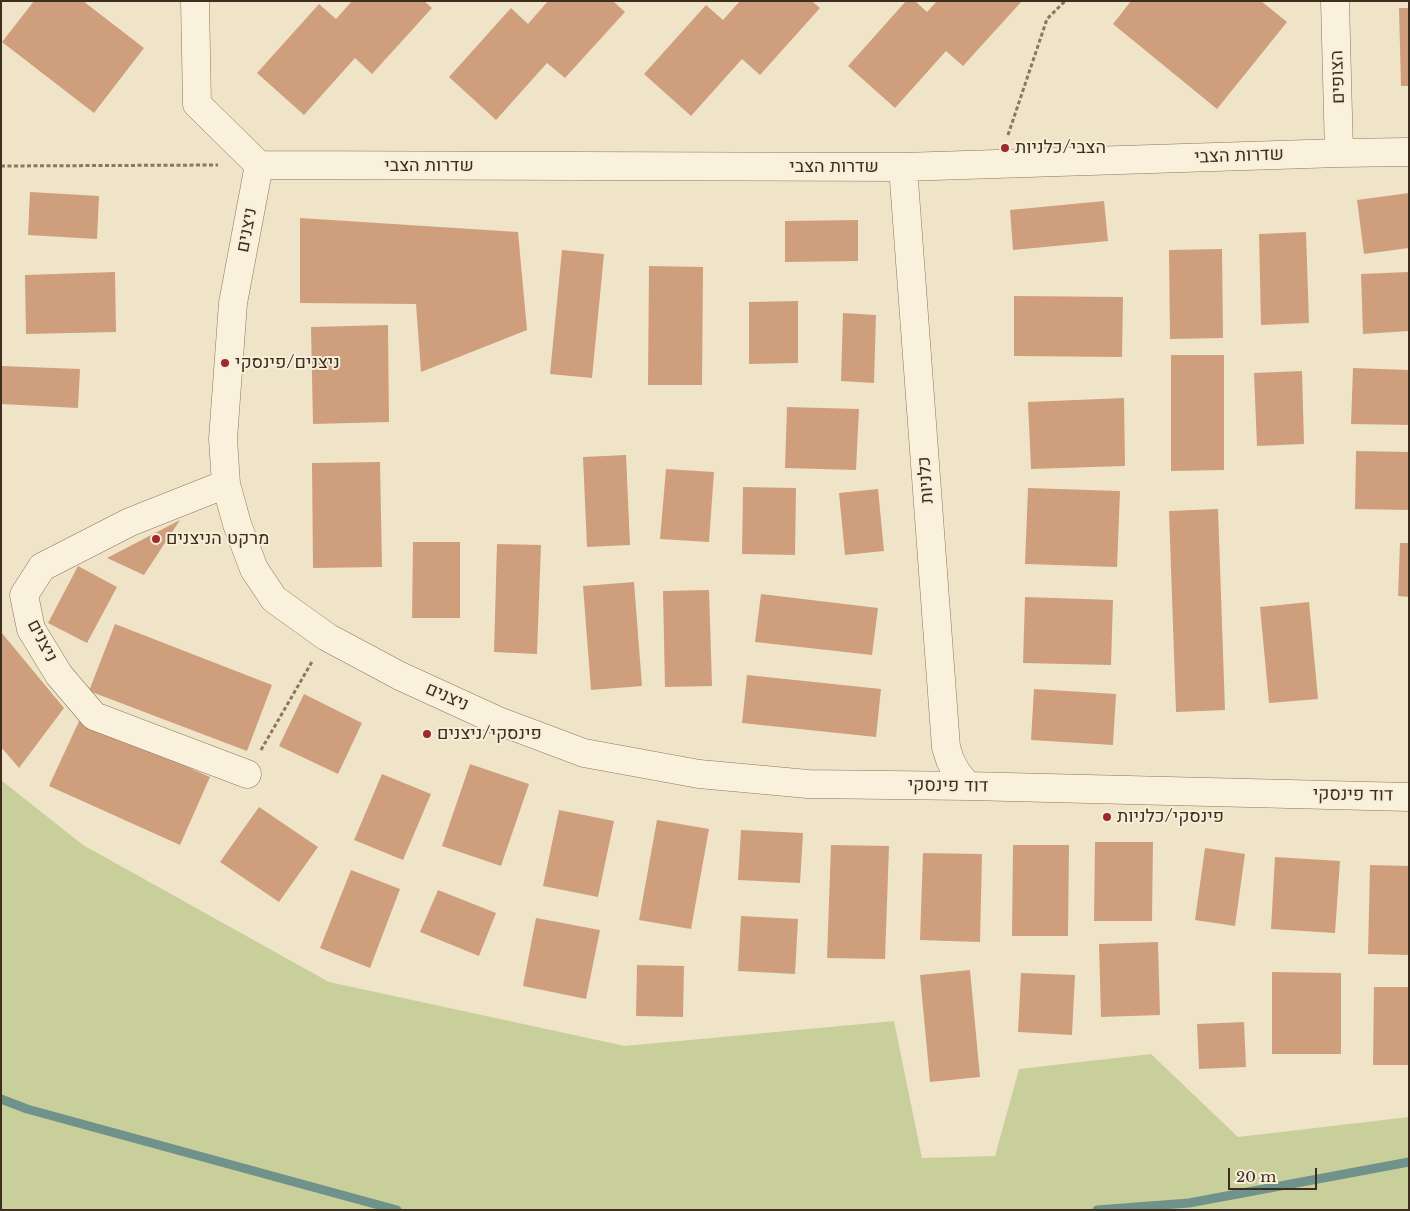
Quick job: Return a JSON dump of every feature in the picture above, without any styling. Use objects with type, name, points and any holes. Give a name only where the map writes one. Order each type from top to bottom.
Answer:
[{"type":"street","points":[[196,1],[197,104],[259,165]]},
{"type":"street","name":"הצופים","points":[[1335,1],[1339,153]]},
{"type":"street","name":"שדרות הצבי","points":[[259,165],[903,168],[1409,152]]},
{"type":"street","name":"ניצנים","points":[[259,165],[233,303],[223,439],[226,484],[237,524],[254,569],[274,599],[327,637],[400,676],[496,720]]},
{"type":"street","name":"כלניות","points":[[903,168],[946,747],[950,760],[968,786]]},
{"type":"street","name":"ניצנים","points":[[226,484],[130,522],[42,567],[24,595],[32,629],[59,675],[94,716],[246,774]]},
{"type":"street","name":"דוד פינסקי","points":[[496,720],[584,753],[699,774],[808,784],[1409,797]]},
{"type":"path","points":[[998,164],[1047,19],[1064,1]]},
{"type":"path","points":[[1,166],[259,165]]},
{"type":"path","points":[[246,774],[327,637]]},
{"type":"green space","points":[[1,780],[83,845],[329,982],[625,1046],[894,1021],[922,1158],[995,1156],[1019,1069],[1151,1054],[1238,1137],[1409,1117],[1409,1210],[1,1210]]},
{"type":"building","points":[[34,1],[83,1],[144,48],[94,113],[2,42]]},
{"type":"building","points":[[352,1],[424,1],[432,8],[372,74],[355,58],[304,115],[257,73],[319,4],[336,19]]},
{"type":"building","points":[[548,1],[613,1],[625,12],[565,78],[547,63],[496,120],[449,77],[511,8],[528,24]]},
{"type":"building","points":[[740,1],[812,1],[820,8],[760,75],[742,59],[691,116],[644,74],[706,5],[723,20]]},
{"type":"building","points":[[906,1],[915,1],[927,12],[937,1],[1022,1],[963,66],[946,51],[895,108],[848,66]]},
{"type":"building","points":[[1131,1],[1261,1],[1287,22],[1217,109],[1113,24]]},
{"type":"building","points":[[1399,8],[1409,8],[1409,86],[1401,86]]},
{"type":"building","points":[[30,192],[99,196],[97,239],[28,235]]},
{"type":"building","points":[[1409,193],[1409,248],[1364,254],[1357,200]]},
{"type":"building","points":[[1104,201],[1108,241],[1013,250],[1010,210]]},
{"type":"building","points":[[300,218],[518,232],[527,330],[421,372],[416,304],[300,303]]},
{"type":"building","points":[[858,220],[858,261],[785,262],[785,221]]},
{"type":"building","points":[[1306,232],[1309,323],[1261,325],[1259,234]]},
{"type":"building","points":[[1222,249],[1223,338],[1170,339],[1169,250]]},
{"type":"building","points":[[562,250],[604,254],[592,378],[550,374]]},
{"type":"building","points":[[649,266],[703,267],[702,385],[648,385]]},
{"type":"building","points":[[115,272],[116,332],[26,334],[25,275]]},
{"type":"building","points":[[1409,272],[1409,331],[1363,334],[1361,274]]},
{"type":"building","points":[[1014,296],[1123,297],[1122,357],[1014,356]]},
{"type":"building","points":[[798,301],[798,363],[749,364],[749,302]]},
{"type":"building","points":[[843,313],[876,315],[874,383],[841,381]]},
{"type":"building","points":[[388,325],[389,422],[313,424],[311,327]]},
{"type":"building","points":[[1171,355],[1224,355],[1224,470],[1171,471]]},
{"type":"building","points":[[1,366],[80,369],[78,408],[1,404]]},
{"type":"building","points":[[1353,368],[1409,370],[1409,425],[1351,424]]},
{"type":"building","points":[[1302,371],[1304,444],[1257,446],[1254,373]]},
{"type":"building","points":[[1124,398],[1125,466],[1031,469],[1028,402]]},
{"type":"building","points":[[787,407],[859,409],[856,470],[785,468]]},
{"type":"building","points":[[1356,451],[1409,452],[1409,510],[1355,509]]},
{"type":"building","points":[[626,455],[630,545],[587,547],[583,457]]},
{"type":"building","points":[[380,462],[382,567],[313,568],[312,463]]},
{"type":"building","points":[[666,469],[714,472],[709,542],[660,539]]},
{"type":"building","points":[[743,487],[796,488],[795,555],[742,554]]},
{"type":"building","points":[[1028,488],[1120,491],[1117,567],[1025,564]]},
{"type":"building","points":[[878,489],[884,551],[845,555],[839,493]]},
{"type":"building","points":[[1218,509],[1225,710],[1176,712],[1169,511]]},
{"type":"building","name":"מרקט הניצנים","points":[[180,520],[144,575],[107,558]]},
{"type":"building","points":[[413,542],[460,542],[460,618],[412,618]]},
{"type":"building","points":[[1400,543],[1409,543],[1409,597],[1398,596]]},
{"type":"building","points":[[497,544],[541,545],[537,654],[494,652]]},
{"type":"building","points":[[78,566],[117,587],[87,643],[48,623]]},
{"type":"building","points":[[634,582],[642,686],[591,690],[583,586]]},
{"type":"building","points":[[709,590],[712,686],[665,687],[663,591]]},
{"type":"building","points":[[761,594],[878,608],[872,655],[755,642]]},
{"type":"building","points":[[1025,597],[1113,600],[1111,665],[1023,663]]},
{"type":"building","points":[[1309,602],[1318,699],[1269,703],[1260,607]]},
{"type":"building","points":[[115,624],[272,685],[247,751],[89,691]]},
{"type":"building","points":[[1,632],[64,708],[19,768],[1,747]]},
{"type":"building","points":[[747,675],[881,689],[876,737],[742,723]]},
{"type":"building","points":[[1034,689],[1116,694],[1113,745],[1031,740]]},
{"type":"building","points":[[304,694],[362,723],[338,774],[279,746]]},
{"type":"building","points":[[80,719],[210,777],[180,845],[49,786]]},
{"type":"building","points":[[470,764],[529,784],[501,866],[442,846]]},
{"type":"building","points":[[382,774],[431,794],[403,860],[354,840]]},
{"type":"building","points":[[259,807],[318,847],[279,902],[220,862]]},
{"type":"building","points":[[559,810],[614,821],[598,897],[543,886]]},
{"type":"building","points":[[657,820],[709,829],[691,929],[639,920]]},
{"type":"building","points":[[741,830],[803,833],[800,883],[738,880]]},
{"type":"building","points":[[1095,842],[1153,842],[1152,921],[1094,921]]},
{"type":"building","points":[[831,845],[889,846],[885,959],[827,958]]},
{"type":"building","points":[[1013,845],[1069,845],[1068,936],[1012,936]]},
{"type":"building","points":[[1205,848],[1245,854],[1235,926],[1195,920]]},
{"type":"building","points":[[923,853],[982,854],[980,942],[920,940]]},
{"type":"building","points":[[1275,857],[1340,861],[1335,933],[1271,929]]},
{"type":"building","points":[[1370,865],[1409,866],[1409,955],[1368,954]]},
{"type":"building","points":[[351,870],[400,889],[370,968],[320,948]]},
{"type":"building","points":[[438,890],[496,913],[479,956],[420,932]]},
{"type":"building","points":[[741,916],[798,919],[795,974],[738,971]]},
{"type":"building","points":[[536,918],[600,930],[586,999],[523,986]]},
{"type":"building","points":[[1158,942],[1160,1015],[1101,1017],[1099,944]]},
{"type":"building","points":[[637,965],[684,966],[683,1017],[636,1016]]},
{"type":"building","points":[[970,970],[980,1077],[930,1082],[920,975]]},
{"type":"building","points":[[1272,972],[1341,973],[1341,1054],[1272,1054]]},
{"type":"building","points":[[1021,973],[1075,975],[1072,1035],[1018,1032]]},
{"type":"building","points":[[1374,987],[1409,987],[1409,1065],[1373,1065]]},
{"type":"building","points":[[1244,1022],[1246,1067],[1199,1069],[1197,1024]]},
{"type":"waterway","points":[[1,1099],[27,1109],[397,1210]]},
{"type":"waterway","points":[[1097,1210],[1189,1203],[1409,1162]]},
{"type":"place","name":"הצבי/כלניות","points":[[1005,148]]},
{"type":"place","name":"ניצנים/פינסקי","points":[[225,363]]},
{"type":"place","name":"מרקט הניצנים","points":[[156,539]]},
{"type":"place","name":"פינסקי/ניצנים","points":[[427,734]]},
{"type":"place","name":"פינסקי/כלניות","points":[[1107,817]]}]
